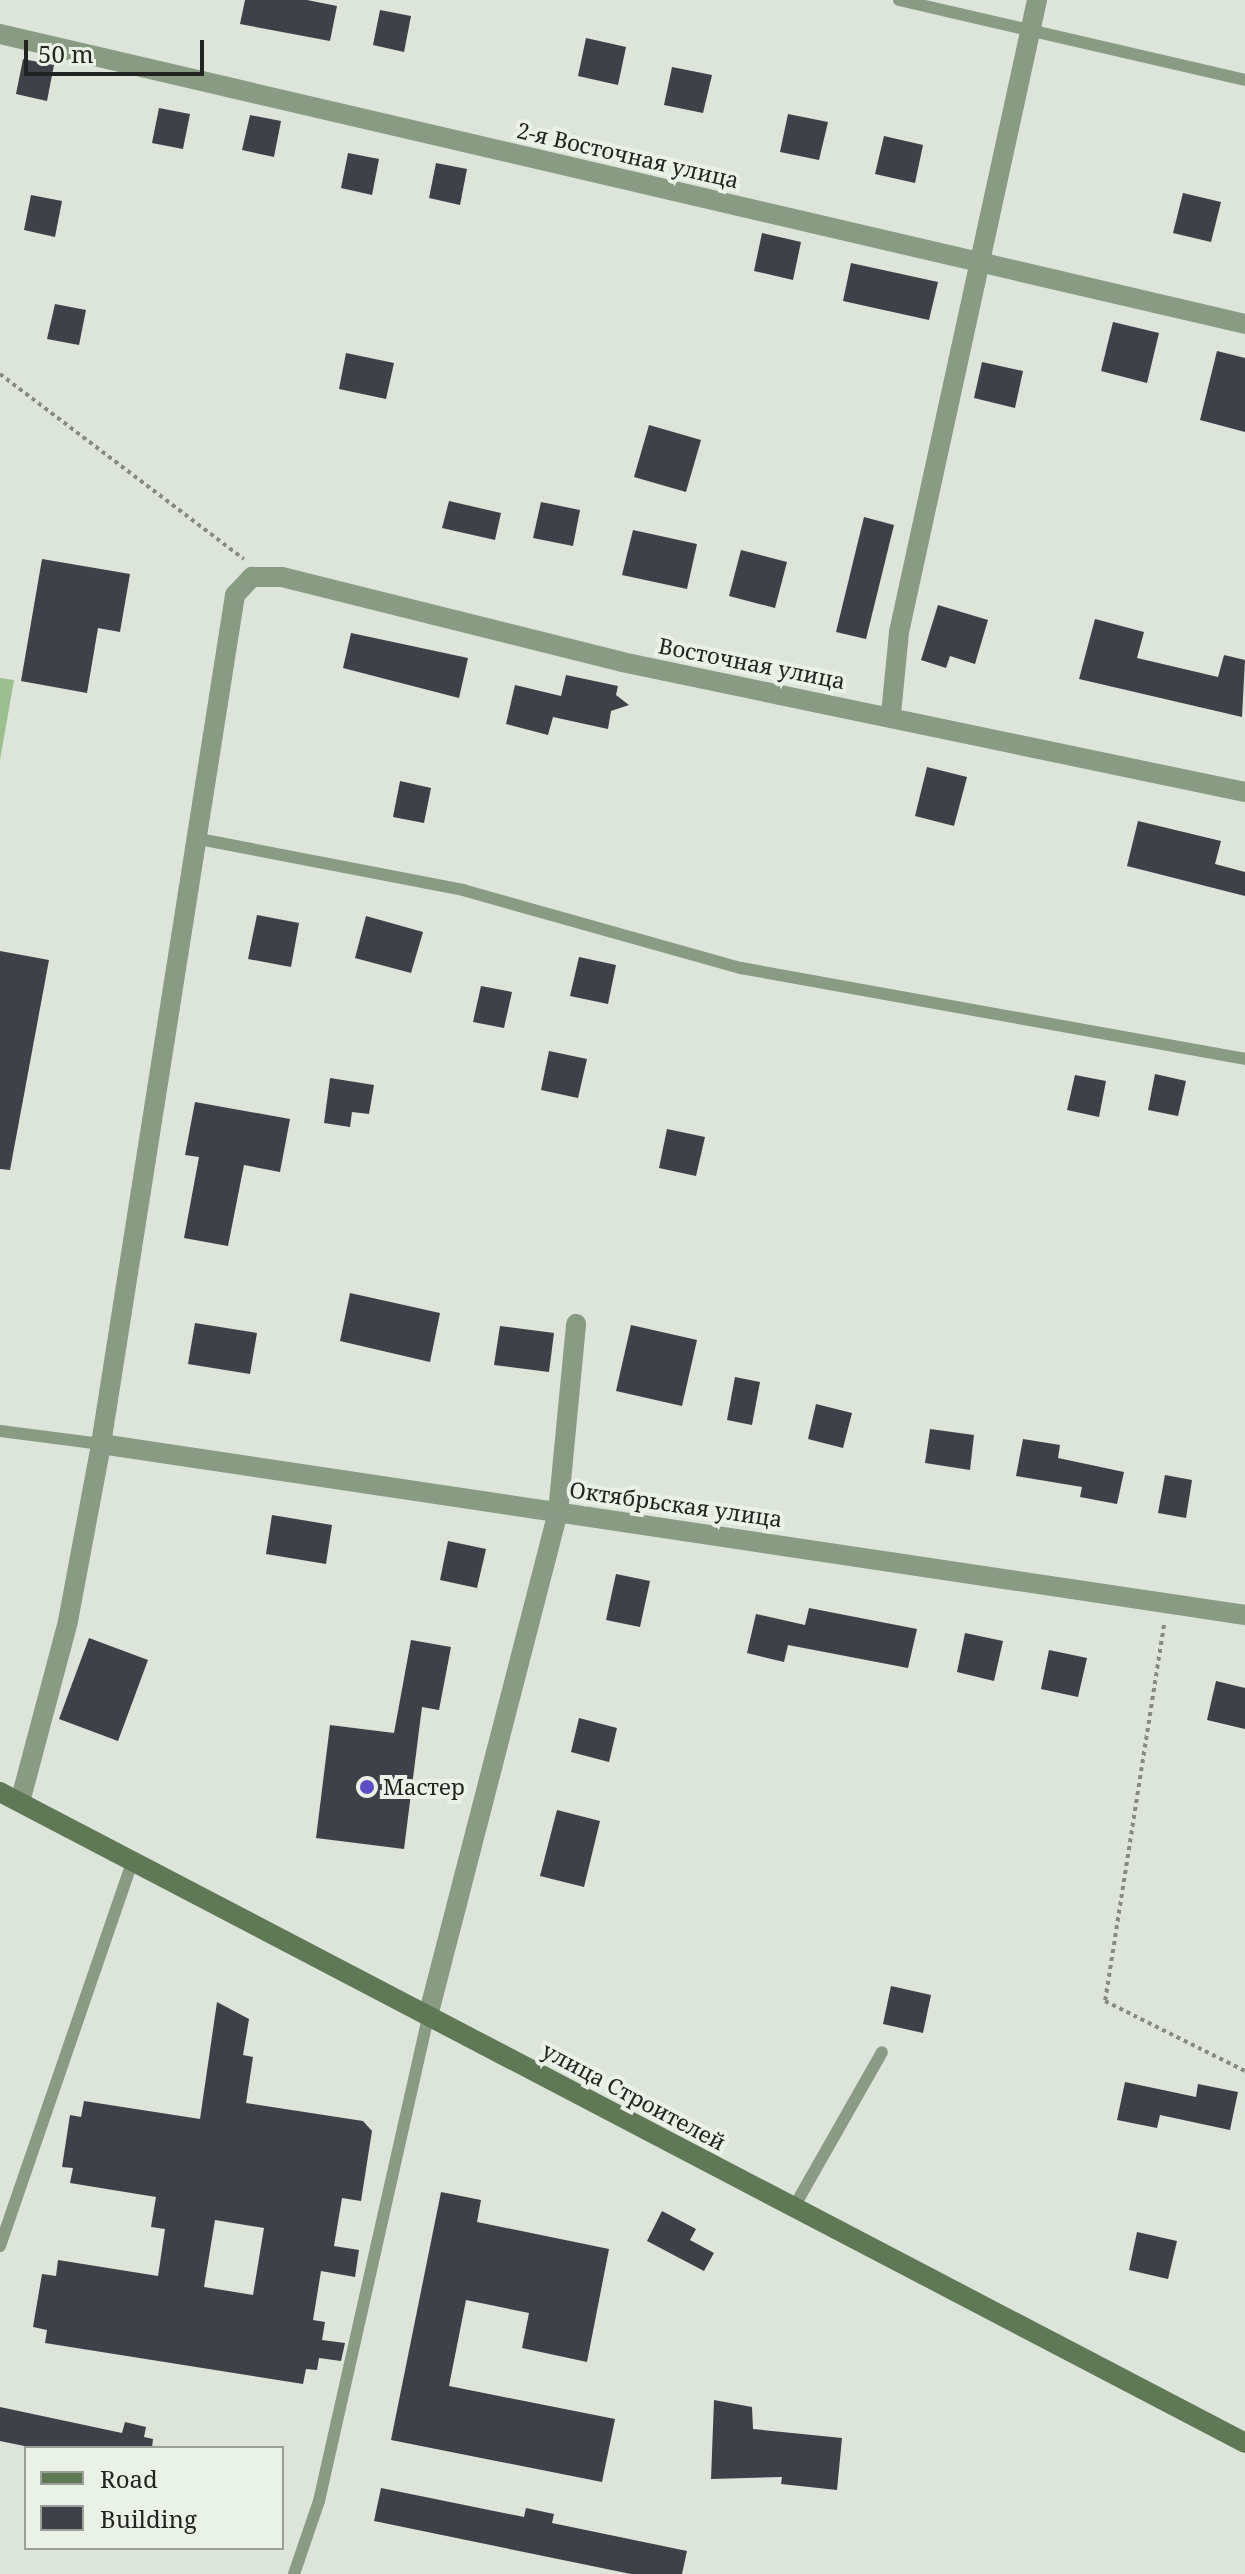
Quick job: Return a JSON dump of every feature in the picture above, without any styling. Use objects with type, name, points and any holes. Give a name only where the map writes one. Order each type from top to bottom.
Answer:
[{"type":"main road","name":"улица Строителей","points":[[0,1792],[1245,2443]]},
{"type":"street","points":[[891,714],[899,632],[1037,0]]},
{"type":"street","name":"2-я Восточная улица","points":[[0,34],[1245,324]]},
{"type":"street","points":[[20,1802],[68,1621],[101,1444],[194,838],[235,595],[260,577]]},
{"type":"street","name":"Восточная улица","points":[[260,577],[622,662],[891,714],[1245,792]]},
{"type":"street","points":[[428,2016],[558,1512],[576,1324]]},
{"type":"street","name":"Октябрьская улица","points":[[101,1444],[1245,1615]]},
{"type":"lane","points":[[899,0],[1029,34],[1245,80]]},
{"type":"lane","points":[[194,838],[463,890],[741,968],[1245,1059]]},
{"type":"lane","points":[[0,1431],[101,1444]]},
{"type":"lane","points":[[0,2246],[133,1860]]},
{"type":"lane","points":[[294,2574],[319,2501],[428,2016]]},
{"type":"lane","points":[[794,2207],[882,2052]]},
{"type":"path","points":[[0,374],[260,577]]},
{"type":"path","points":[[1168,1603],[1105,2001],[1245,2071]]},
{"type":"green space","points":[[0,678],[14,680],[0,760]]},
{"type":"building","points":[[245,0],[307,0],[337,6],[330,41],[240,24]]},
{"type":"building","points":[[380,10],[411,16],[404,52],[373,45]]},
{"type":"building","points":[[586,38],[626,47],[618,85],[578,76]]},
{"type":"building","points":[[23,59],[54,65],[47,101],[16,94]]},
{"type":"building","points":[[672,67],[712,75],[703,113],[664,105]]},
{"type":"building","points":[[159,108],[190,114],[183,149],[152,143]]},
{"type":"building","points":[[788,114],[828,122],[819,160],[780,152]]},
{"type":"building","points":[[250,115],[281,121],[274,157],[242,150]]},
{"type":"building","points":[[884,136],[923,145],[915,183],[875,174]]},
{"type":"building","points":[[348,153],[379,159],[372,195],[341,188]]},
{"type":"building","points":[[436,163],[467,169],[460,205],[429,198]]},
{"type":"building","points":[[1183,193],[1221,202],[1211,242],[1173,233]]},
{"type":"building","points":[[31,195],[62,201],[55,237],[24,230]]},
{"type":"building","points":[[762,233],[801,242],[793,280],[754,271]]},
{"type":"building","points":[[851,263],[938,282],[929,320],[843,301]]},
{"type":"building","points":[[55,304],[86,310],[79,345],[47,339]]},
{"type":"building","points":[[1113,322],[1159,333],[1147,383],[1101,371]]},
{"type":"building","points":[[1217,351],[1245,358],[1245,432],[1200,420]]},
{"type":"building","points":[[346,353],[394,363],[386,399],[339,389]]},
{"type":"building","points":[[982,362],[1023,371],[1015,408],[974,398]]},
{"type":"building","points":[[649,425],[701,440],[686,492],[634,477]]},
{"type":"building","points":[[449,501],[501,513],[495,540],[442,528]]},
{"type":"building","points":[[541,502],[580,510],[573,546],[533,538]]},
{"type":"building","points":[[864,517],[894,525],[866,639],[836,632]]},
{"type":"building","points":[[633,530],[697,544],[687,589],[622,575]]},
{"type":"building","points":[[741,550],[787,562],[775,608],[729,596]]},
{"type":"building","points":[[42,559],[130,574],[120,632],[98,628],[87,693],[21,681]]},
{"type":"building","points":[[938,605],[988,620],[975,664],[950,656],[946,668],[921,660]]},
{"type":"building","points":[[1095,619],[1144,632],[1137,658],[1218,677],[1224,655],[1245,660],[1242,717],[1079,679]]},
{"type":"building","points":[[351,633],[468,658],[459,698],[343,668]]},
{"type":"building","points":[[566,675],[618,686],[616,695],[629,705],[611,711],[608,729],[553,717],[548,735],[506,724],[515,685],[561,696]]},
{"type":"building","points":[[927,767],[967,777],[954,826],[915,816]]},
{"type":"building","points":[[400,781],[431,788],[424,823],[393,817]]},
{"type":"building","points":[[1138,821],[1221,841],[1215,864],[1245,872],[1245,896],[1127,866]]},
{"type":"building","points":[[257,915],[299,923],[291,967],[248,959]]},
{"type":"building","points":[[366,916],[423,932],[411,973],[355,958]]},
{"type":"building","points":[[0,951],[49,960],[10,1170],[0,1169]]},
{"type":"building","points":[[579,957],[616,965],[608,1004],[570,996]]},
{"type":"building","points":[[481,986],[512,992],[504,1028],[473,1022]]},
{"type":"building","points":[[549,1051],[587,1059],[578,1098],[541,1090]]},
{"type":"building","points":[[1155,1074],[1186,1081],[1178,1116],[1148,1110]]},
{"type":"building","points":[[1075,1075],[1106,1081],[1099,1117],[1067,1110]]},
{"type":"building","points":[[330,1078],[374,1085],[369,1114],[352,1112],[350,1127],[324,1123]]},
{"type":"building","points":[[195,1102],[290,1119],[280,1172],[244,1165],[228,1246],[184,1238],[199,1157],[185,1155]]},
{"type":"building","points":[[667,1129],[705,1137],[696,1176],[659,1168]]},
{"type":"building","points":[[350,1293],[440,1313],[430,1362],[340,1341]]},
{"type":"building","points":[[195,1323],[257,1333],[250,1374],[188,1364]]},
{"type":"building","points":[[631,1325],[697,1340],[682,1406],[616,1391]]},
{"type":"building","points":[[500,1326],[554,1333],[549,1372],[494,1365]]},
{"type":"building","points":[[735,1377],[760,1382],[752,1425],[727,1420]]},
{"type":"building","points":[[816,1404],[852,1413],[843,1448],[808,1439]]},
{"type":"building","points":[[930,1429],[974,1435],[970,1470],[925,1463]]},
{"type":"building","points":[[1023,1439],[1060,1445],[1058,1458],[1124,1472],[1117,1504],[1080,1497],[1082,1487],[1016,1476]]},
{"type":"building","points":[[1165,1475],[1192,1480],[1186,1518],[1158,1513]]},
{"type":"building","points":[[272,1515],[332,1525],[326,1564],[266,1554]]},
{"type":"building","points":[[448,1541],[486,1549],[477,1588],[440,1580]]},
{"type":"building","points":[[616,1574],[650,1581],[640,1627],[606,1620]]},
{"type":"building","points":[[809,1608],[917,1629],[908,1668],[788,1645],[784,1662],[747,1653],[756,1614],[805,1625]]},
{"type":"building","points":[[965,1633],[1003,1641],[994,1681],[957,1672]]},
{"type":"building","points":[[89,1638],[148,1660],[118,1741],[59,1719]]},
{"type":"building","name":"Мастер","points":[[411,1640],[451,1647],[439,1710],[422,1707],[404,1849],[316,1838],[330,1725],[394,1733]]},
{"type":"building","points":[[1049,1650],[1087,1658],[1078,1697],[1041,1689]]},
{"type":"building","points":[[1216,1681],[1245,1688],[1245,1729],[1207,1720]]},
{"type":"building","points":[[579,1718],[617,1728],[609,1762],[571,1752]]},
{"type":"building","points":[[557,1810],[600,1821],[584,1887],[540,1876]]},
{"type":"building","points":[[891,1986],[931,1995],[923,2033],[883,2024]]},
{"type":"building","points":[[217,2002],[249,2019],[243,2055],[253,2057],[246,2103],[363,2121],[372,2131],[361,2201],[342,2198],[334,2246],[359,2250],[355,2277],[321,2271],[313,2320],[325,2322],[322,2340],[345,2343],[341,2361],[319,2358],[317,2370],[306,2369],[303,2384],[45,2343],[47,2330],[33,2327],[42,2274],[56,2276],[58,2260],[158,2276],[165,2229],[151,2227],[156,2197],[70,2183],[73,2168],[62,2167],[70,2115],[81,2117],[84,2101],[200,2119]],"holes":[[[215,2220],[264,2228],[253,2295],[204,2287]]]},
{"type":"building","points":[[1125,2082],[1196,2097],[1198,2084],[1238,2092],[1230,2130],[1160,2115],[1157,2128],[1117,2120]]},
{"type":"building","points":[[441,2192],[481,2200],[477,2222],[609,2249],[587,2362],[522,2348],[529,2313],[466,2300],[449,2386],[615,2419],[602,2482],[391,2440]]},
{"type":"building","points":[[662,2211],[696,2229],[690,2240],[714,2253],[704,2271],[647,2241]]},
{"type":"building","points":[[1137,2232],[1177,2241],[1168,2279],[1129,2270]]},
{"type":"building","points":[[714,2400],[752,2407],[753,2429],[842,2438],[837,2490],[781,2484],[782,2477],[711,2479]]},
{"type":"building","points":[[0,2407],[122,2433],[125,2422],[146,2427],[144,2437],[153,2439],[152,2446],[24,2446],[0,2441]]},
{"type":"building","points":[[381,2488],[524,2517],[526,2508],[554,2514],[552,2523],[687,2551],[682,2574],[631,2574],[374,2521]]},
{"type":"place","name":"Мастер","points":[[367,1787]]}]
